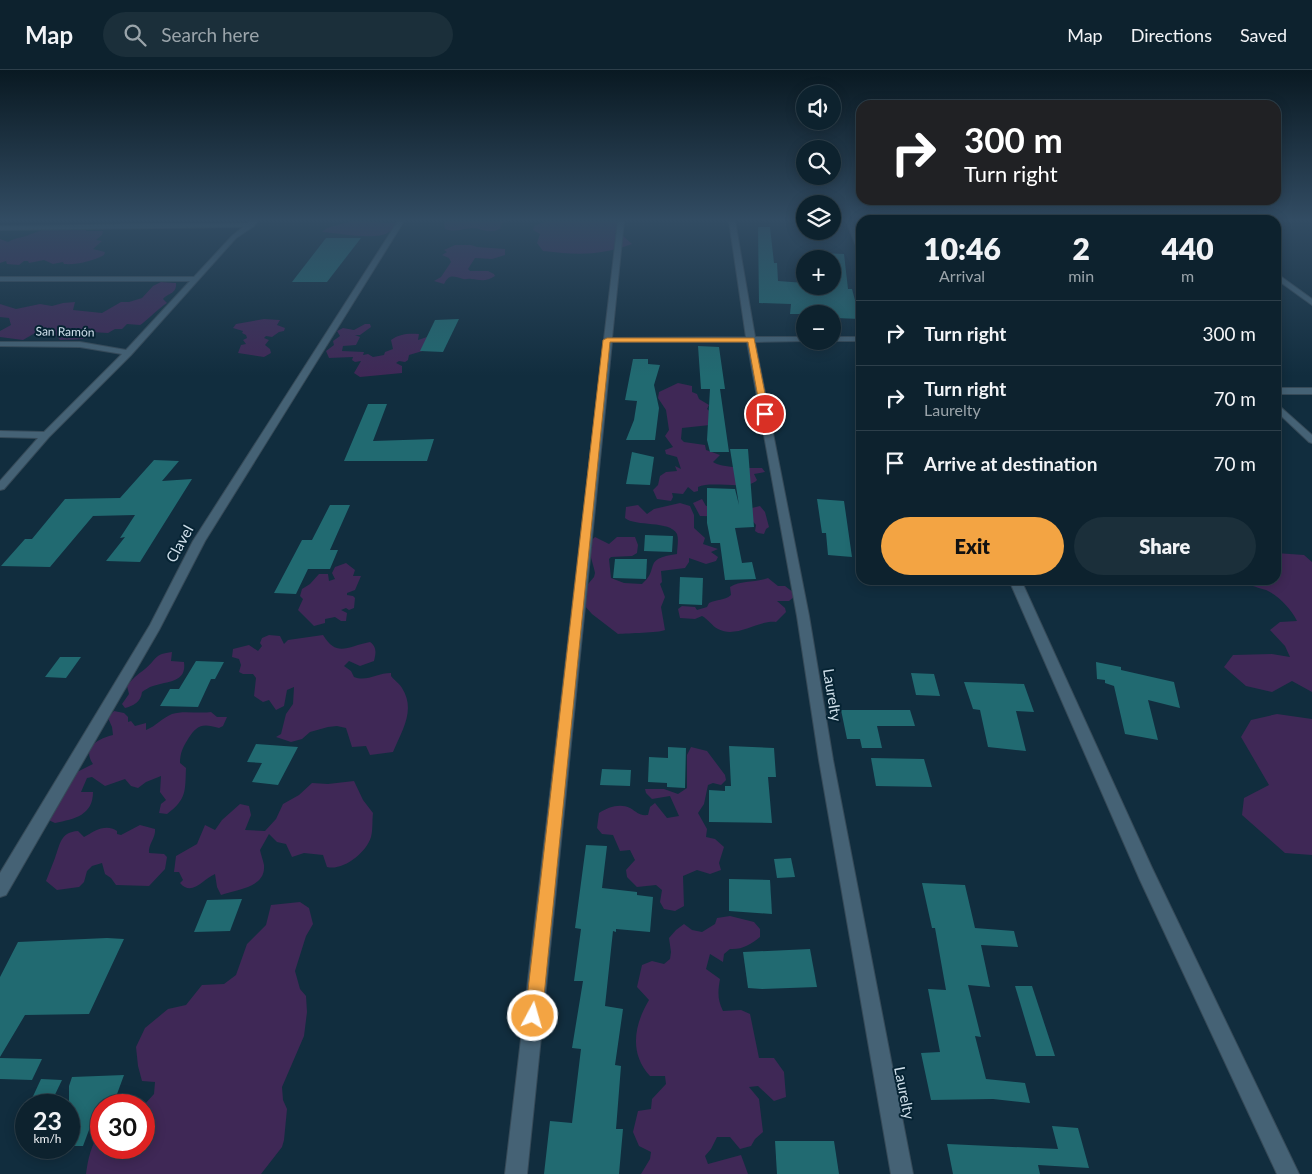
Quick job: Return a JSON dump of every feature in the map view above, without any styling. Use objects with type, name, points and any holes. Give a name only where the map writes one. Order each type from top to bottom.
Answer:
[{"type":"street","points":[[0,487],[46,434],[128,353],[202,273]]},
{"type":"street","name":"Clavel","points":[[0,889],[155,627],[199,541],[368,273]]},
{"type":"street","points":[[516,1174],[615,273]]},
{"type":"street","name":"Laurelty","points":[[740,273],[751,340],[803,616],[826,760],[902,1174]]},
{"type":"street","points":[[0,279],[196,279]]},
{"type":"street","points":[[1281,280],[1312,302]]},
{"type":"street","points":[[607,340],[796,339]]},
{"type":"street","points":[[841,339],[856,339]]},
{"type":"street","name":"San Ramón","points":[[0,344],[77,343],[104,346],[128,353]]},
{"type":"street","points":[[1281,392],[1312,392]]},
{"type":"street","points":[[1281,411],[1312,440]]},
{"type":"street","points":[[0,434],[46,434]]},
{"type":"street","points":[[1017,585],[1146,874],[1288,1174]]},
{"type":"shaded area","points":[[444,273],[491,273],[495,276],[483,280],[450,277],[444,284],[434,281]]},
{"type":"shaded area","points":[[161,282],[176,283],[176,287],[172,293],[163,299],[167,303],[140,325],[127,324],[122,329],[115,329],[108,333],[91,332],[89,337],[79,339],[60,340],[53,332],[35,333],[23,340],[0,337],[0,331],[11,325],[9,318],[0,317],[0,304],[16,309],[40,304],[52,306],[75,302],[73,310],[102,313],[121,302],[142,298],[153,286]]},
{"type":"shaded area","points":[[264,319],[280,320],[277,325],[285,328],[284,331],[272,337],[266,336],[264,338],[269,340],[265,345],[270,349],[271,353],[264,357],[238,353],[241,345],[246,344],[243,340],[247,338],[242,333],[243,331],[233,328],[236,324]]},
{"type":"shaded area","points":[[365,324],[370,324],[371,327],[360,335],[355,335],[360,337],[356,345],[343,346],[342,351],[364,352],[363,355],[368,354],[373,357],[384,355],[385,352],[393,349],[391,340],[400,335],[411,334],[419,334],[418,340],[427,337],[426,350],[409,355],[408,360],[405,362],[399,361],[396,363],[402,366],[402,373],[360,377],[354,373],[361,361],[355,362],[352,360],[353,357],[329,358],[326,351],[334,345],[333,341],[340,336],[337,331],[343,328],[354,330]]},
{"type":"shaded area","points":[[678,383],[692,386],[692,392],[709,405],[707,409],[714,415],[710,425],[682,428],[681,439],[684,442],[705,445],[706,450],[720,455],[713,462],[717,464],[762,468],[765,472],[754,474],[757,480],[746,485],[704,485],[698,487],[698,491],[694,492],[688,487],[683,494],[672,493],[671,501],[657,499],[653,490],[658,485],[660,476],[666,472],[677,471],[675,466],[681,469],[677,457],[666,454],[665,450],[673,447],[665,436],[669,430],[666,410],[658,398],[659,392]]},
{"type":"shaded area","points":[[702,499],[706,506],[752,508],[760,506],[765,512],[769,527],[764,534],[755,531],[756,525],[749,517],[700,516],[693,503]]},
{"type":"shaded area","points":[[680,503],[690,506],[694,515],[694,528],[705,538],[703,544],[718,549],[711,552],[718,557],[716,561],[706,564],[689,558],[685,568],[661,571],[662,582],[660,584],[665,597],[661,607],[665,630],[618,634],[592,614],[584,605],[583,590],[595,573],[590,554],[590,544],[595,537],[609,544],[617,537],[635,537],[638,545],[637,553],[632,556],[611,557],[609,559],[611,578],[624,583],[642,584],[650,573],[655,561],[677,554],[678,536],[667,527],[630,521],[625,518],[626,507],[638,505],[647,514],[654,509]]},
{"type":"shaded area","points":[[1281,553],[1304,555],[1312,562],[1312,692],[1292,681],[1272,692],[1246,686],[1224,667],[1233,655],[1272,654],[1290,657],[1285,646],[1270,630],[1280,622],[1297,621],[1284,603],[1266,590],[1249,585],[1281,585]]},
{"type":"shaded area","points":[[346,563],[355,570],[353,576],[361,576],[355,590],[347,593],[347,595],[355,598],[354,608],[341,610],[347,613],[346,621],[341,621],[335,617],[325,619],[325,623],[314,626],[298,610],[303,599],[300,596],[302,589],[310,584],[319,574],[328,574],[329,581],[335,579],[332,573],[335,567]]},
{"type":"shaded area","points":[[768,578],[778,586],[785,586],[795,596],[789,601],[777,601],[785,608],[786,612],[776,622],[769,622],[732,632],[718,629],[702,616],[695,619],[680,618],[678,609],[682,606],[695,607],[697,610],[707,607],[709,603],[731,595],[730,587],[734,585]]},
{"type":"shaded area","points":[[269,635],[280,636],[284,644],[288,640],[323,635],[333,646],[344,649],[370,642],[375,650],[374,661],[360,666],[349,661],[344,666],[351,671],[354,677],[359,678],[391,673],[391,676],[402,688],[408,704],[408,712],[393,752],[370,755],[366,746],[352,747],[346,728],[337,726],[310,732],[302,739],[291,742],[276,737],[281,734],[286,714],[293,704],[294,687],[287,690],[284,706],[276,710],[269,700],[263,702],[254,696],[256,678],[253,674],[239,672],[241,665],[239,659],[232,657],[233,649],[249,645],[258,651],[262,646],[260,643],[262,638]]},
{"type":"shaded area","points":[[172,652],[171,661],[184,662],[184,669],[179,678],[152,686],[142,692],[136,703],[125,708],[122,704],[129,694],[127,686],[129,683],[159,656]]},
{"type":"shaded area","points":[[114,711],[124,713],[128,717],[128,722],[131,721],[135,726],[146,723],[146,730],[176,713],[211,712],[217,717],[227,717],[223,726],[219,728],[200,726],[188,739],[180,759],[180,763],[186,768],[184,794],[174,809],[167,814],[159,813],[161,804],[166,800],[160,792],[161,776],[146,782],[138,788],[131,786],[125,779],[105,786],[92,777],[87,778],[81,792],[93,792],[90,806],[82,815],[55,823],[44,818],[52,805],[61,799],[71,775],[93,764],[89,753],[94,744],[103,738],[113,735],[108,718]]},
{"type":"shaded area","points":[[1277,714],[1312,719],[1312,855],[1285,853],[1242,815],[1244,798],[1269,785],[1241,737],[1251,720]]},
{"type":"shaded area","points":[[691,747],[707,751],[725,775],[726,780],[721,785],[713,783],[708,785],[704,804],[698,813],[707,829],[706,837],[715,839],[724,847],[719,863],[721,870],[710,874],[697,870],[683,876],[684,906],[675,911],[664,909],[660,902],[662,890],[656,885],[637,887],[627,877],[626,870],[635,860],[630,850],[620,851],[613,835],[602,834],[597,828],[599,813],[614,806],[630,808],[640,814],[648,815],[650,807],[655,803],[667,818],[679,816],[670,796],[652,799],[645,789],[664,789],[678,794],[687,788],[687,755]]},
{"type":"shaded area","points":[[354,781],[363,800],[373,813],[371,837],[364,849],[353,860],[333,868],[327,867],[323,855],[304,853],[292,857],[286,844],[277,842],[269,834],[260,850],[264,865],[263,873],[255,883],[242,889],[221,895],[217,887],[215,874],[198,886],[193,888],[184,887],[180,883],[183,880],[179,872],[174,872],[176,856],[197,844],[205,825],[215,830],[222,820],[240,804],[249,806],[251,815],[245,830],[265,831],[276,819],[283,804],[299,795],[312,783],[328,784]]},
{"type":"shaded area","points":[[140,825],[155,829],[149,853],[164,854],[167,857],[165,869],[149,886],[116,885],[105,874],[102,863],[92,866],[87,871],[84,882],[79,887],[57,890],[46,881],[60,844],[68,834],[78,831],[84,837],[100,829],[109,828],[121,835]]},
{"type":"shaded area","points":[[300,902],[309,908],[313,924],[306,936],[295,971],[300,989],[306,996],[307,1012],[304,1036],[282,1087],[283,1100],[287,1109],[282,1147],[261,1174],[86,1174],[90,1152],[90,1159],[155,1159],[155,1082],[142,1081],[136,1047],[145,1028],[168,1009],[186,1005],[202,985],[224,984],[236,975],[247,944],[266,925],[271,905]]},
{"type":"shaded area","points":[[730,916],[754,922],[760,929],[760,937],[746,946],[730,949],[724,954],[723,962],[710,954],[706,969],[720,979],[718,995],[723,1011],[741,1010],[750,1014],[759,1058],[774,1058],[784,1072],[786,1097],[774,1101],[758,1086],[749,1087],[759,1099],[763,1132],[755,1139],[751,1146],[740,1149],[730,1137],[717,1137],[705,1156],[708,1164],[741,1155],[748,1174],[641,1174],[650,1159],[651,1152],[639,1146],[633,1132],[638,1111],[651,1109],[652,1099],[666,1084],[665,1076],[650,1076],[643,1067],[636,1048],[637,1029],[649,1000],[637,987],[642,965],[652,961],[664,964],[670,959],[669,938],[684,924],[692,930],[702,932],[715,924],[717,918]]},
{"type":"building","points":[[299,273],[334,273],[327,282],[292,282]]},
{"type":"building","points":[[759,273],[778,273],[778,281],[796,282],[796,295],[841,295],[841,273],[846,273],[848,289],[852,289],[856,304],[856,319],[841,318],[841,305],[796,305],[796,314],[790,314],[791,304],[759,303]]},
{"type":"building","points":[[459,319],[443,352],[420,351],[435,320]]},
{"type":"building","points":[[698,346],[719,347],[725,389],[720,389],[729,452],[710,452],[707,440],[710,389],[701,389]]},
{"type":"building","points":[[633,359],[648,359],[648,364],[660,365],[654,385],[659,408],[655,440],[626,440],[634,420],[637,401],[625,400]]},
{"type":"building","points":[[368,404],[387,404],[373,441],[434,439],[427,461],[344,461]]},
{"type":"building","points":[[730,449],[748,449],[754,527],[735,528],[742,563],[752,562],[756,579],[725,580],[720,543],[711,543],[707,523],[707,488],[735,489],[739,505]]},
{"type":"building","points":[[632,452],[654,457],[650,485],[626,484]]},
{"type":"building","points":[[154,460],[179,461],[162,481],[192,479],[140,562],[106,561],[125,537],[120,538],[135,515],[93,516],[50,567],[1,566],[25,539],[32,539],[65,499],[120,498]]},
{"type":"building","points":[[817,499],[844,501],[852,557],[828,555],[826,533],[822,533]]},
{"type":"building","points":[[330,505],[350,505],[330,550],[338,550],[330,569],[308,569],[296,594],[274,593],[302,540],[312,540]]},
{"type":"building","points":[[645,535],[673,536],[672,552],[644,551]]},
{"type":"building","points":[[615,559],[647,559],[646,579],[613,578]]},
{"type":"building","points":[[680,577],[703,578],[702,605],[679,604]]},
{"type":"building","points":[[60,657],[81,657],[66,678],[45,677]]},
{"type":"building","points":[[196,661],[224,662],[215,679],[211,679],[198,707],[160,706],[170,689],[179,689]]},
{"type":"building","points":[[1096,662],[1121,667],[1121,670],[1174,682],[1180,708],[1148,700],[1158,740],[1125,734],[1114,686],[1105,683],[1105,680],[1097,679]]},
{"type":"building","points":[[911,673],[934,674],[940,696],[916,695]]},
{"type":"building","points":[[964,682],[1024,684],[1034,712],[1016,711],[1026,751],[988,747],[980,710],[973,709]]},
{"type":"building","points":[[841,710],[910,710],[915,726],[877,726],[882,748],[862,748],[860,739],[847,739]]},
{"type":"building","points":[[256,744],[298,747],[278,785],[252,782],[262,763],[247,762]]},
{"type":"building","points":[[729,746],[774,748],[776,777],[768,777],[772,823],[709,822],[709,790],[725,791],[725,786],[731,786]]},
{"type":"building","points":[[668,747],[686,748],[685,788],[667,787],[667,783],[648,782],[649,757],[668,758]]},
{"type":"building","points":[[871,758],[924,759],[932,787],[876,786]]},
{"type":"building","points":[[602,769],[631,770],[630,786],[600,785]]},
{"type":"building","points":[[586,845],[607,846],[602,888],[637,892],[637,895],[653,897],[650,932],[616,929],[616,932],[613,931],[605,1006],[623,1009],[615,1065],[621,1066],[616,1129],[623,1129],[619,1174],[544,1174],[550,1121],[572,1123],[581,1049],[572,1048],[583,981],[574,981],[581,929],[575,928]]},
{"type":"building","points":[[791,858],[795,877],[777,878],[774,859]]},
{"type":"building","points":[[729,879],[770,880],[772,914],[729,911]]},
{"type":"building","points":[[922,883],[965,885],[975,928],[1014,931],[1018,947],[981,945],[990,987],[968,985],[981,1037],[975,1036],[986,1079],[1025,1083],[1030,1103],[993,1099],[931,1100],[921,1053],[940,1052],[928,989],[946,990],[935,928],[932,928]]},
{"type":"building","points":[[242,899],[230,931],[194,932],[207,900]]},
{"type":"building","points":[[124,939],[89,1014],[25,1015],[0,1057],[0,977],[18,942]]},
{"type":"building","points":[[810,949],[817,987],[748,988],[743,952]]},
{"type":"building","points":[[1015,986],[1032,986],[1055,1056],[1036,1056]]},
{"type":"building","points":[[0,1058],[42,1059],[32,1080],[0,1079]]},
{"type":"building","points":[[124,1075],[117,1094],[90,1094],[90,1127],[83,1146],[80,1146],[80,1094],[69,1094],[72,1077]]},
{"type":"building","points":[[41,1079],[62,1080],[55,1094],[34,1094]]},
{"type":"building","points":[[1052,1126],[1078,1128],[1089,1168],[1038,1165],[1040,1174],[953,1174],[947,1144],[1058,1149]]},
{"type":"building","points":[[775,1141],[834,1141],[839,1174],[777,1174]]},
{"type":"route","points":[[533,1016],[607,340],[751,340],[765,414]]}]
